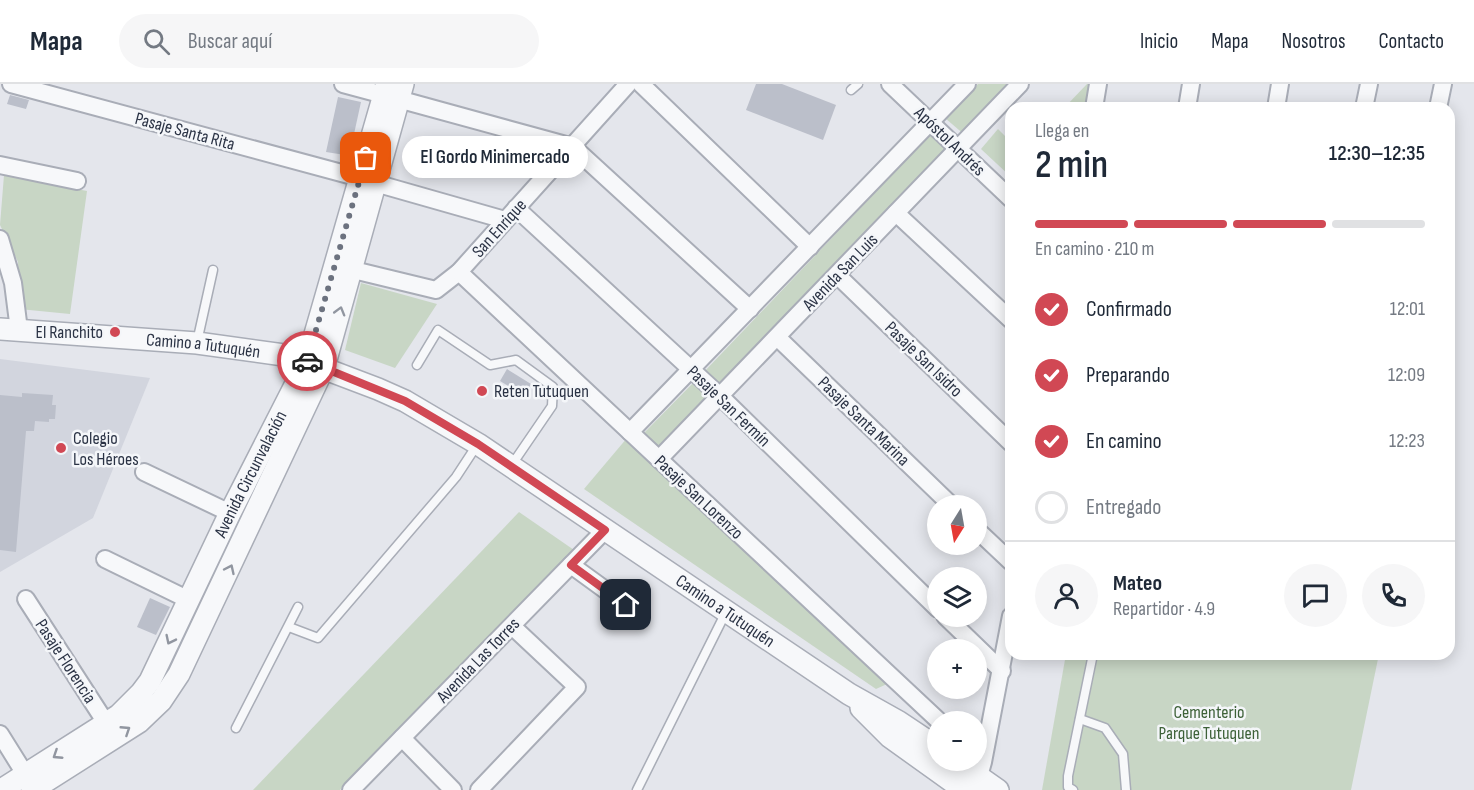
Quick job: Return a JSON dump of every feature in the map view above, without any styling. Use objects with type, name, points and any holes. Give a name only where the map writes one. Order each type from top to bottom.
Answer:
[{"type":"street","name":"Pasaje Santa Rita","points":[[11,84],[367,181],[510,214]]},
{"type":"street","points":[[343,84],[393,90],[573,147],[750,309]]},
{"type":"street","name":"San Enrique","points":[[343,267],[436,290],[459,272],[628,84]]},
{"type":"street","points":[[641,84],[810,247]]},
{"type":"street","name":"Apóstol Andrés","points":[[890,84],[1005,193]]},
{"type":"street","points":[[630,432],[967,84]]},
{"type":"street","name":"Avenida San Luis","points":[[659,459],[1020,84]]},
{"type":"street","points":[[1095,102],[1098,84]]},
{"type":"street","points":[[1188,102],[1191,84]]},
{"type":"street","points":[[1277,102],[1280,84]]},
{"type":"street","points":[[1366,102],[1369,84]]},
{"type":"street","points":[[1439,102],[1443,84]]},
{"type":"street","name":"Avenida Circunvalación","points":[[1,790],[29,782],[127,730],[150,712],[166,695],[179,674],[210,612],[316,365],[393,90]]},
{"type":"street","points":[[0,165],[77,181]]},
{"type":"street","points":[[896,213],[1005,314]]},
{"type":"street","name":"Pasaje San Fermín","points":[[510,214],[720,396],[927,598]]},
{"type":"street","points":[[0,238],[12,283],[9,329]]},
{"type":"street","name":"Pasaje San Lorenzo","points":[[459,272],[928,711]]},
{"type":"street","name":"Pasaje San Isidro","points":[[837,275],[1005,437]]},
{"type":"street","name":"Camino a Tutuquén","points":[[9,329],[197,343],[291,356],[405,401],[478,444],[849,694],[927,741]]},
{"type":"street","name":"Pasaje Santa Marina","points":[[777,337],[941,495]]},
{"type":"street","name":"Avenida Circunvalación","points":[[29,782],[131,705],[146,687],[230,513],[316,365]]},
{"type":"street","points":[[144,472],[230,513]]},
{"type":"street","name":"Avenida Las Torres","points":[[351,790],[605,530]]},
{"type":"street","points":[[987,539],[1005,556]]},
{"type":"street","points":[[105,559],[210,612]]},
{"type":"street","points":[[571,565],[626,605],[638,608]]},
{"type":"street","name":"Pasaje Florencia","points":[[26,599],[106,723]]},
{"type":"street","points":[[479,790],[577,687],[512,626]]},
{"type":"street","points":[[956,627],[1002,671]]},
{"type":"street","points":[[976,775],[1005,653]]},
{"type":"street","name":"Camino a Tutuquén","points":[[849,694],[890,737],[976,775],[998,790]]},
{"type":"street","points":[[0,734],[29,782]]},
{"type":"street","points":[[402,738],[453,790]]},
{"type":"lane","points":[[197,343],[213,270]]},
{"type":"lane","points":[[417,364],[438,330],[490,365],[516,360],[553,387],[552,406],[511,466]]},
{"type":"lane","points":[[289,627],[318,638],[456,477],[478,444]]},
{"type":"lane","points":[[236,728],[298,608]]},
{"type":"lane","points":[[637,790],[727,612]]},
{"type":"lane","points":[[1073,790],[1068,787],[1068,776],[1092,660]]},
{"type":"lane","points":[[1080,719],[1105,728],[1123,754],[1126,790]]},
{"type":"shaded area","name":"Colegio Los Héroes","points":[[0,359],[150,378],[93,518],[0,572]]},
{"type":"green space","points":[[978,84],[1017,84],[966,136],[945,118]]},
{"type":"green space","points":[[1087,84],[1089,84],[1087,102],[1070,102]]},
{"type":"green space","points":[[998,129],[1005,136],[1005,171],[981,149]]},
{"type":"green space","points":[[933,132],[951,151],[718,389],[702,374]]},
{"type":"green space","points":[[4,175],[87,191],[70,314],[19,309],[18,262],[0,225]]},
{"type":"green space","points":[[361,283],[437,304],[395,368],[345,350]]},
{"type":"green space","points":[[694,382],[712,400],[663,451],[644,433]]},
{"type":"green space","points":[[627,438],[887,684],[876,689],[584,489]]},
{"type":"green space","points":[[519,512],[574,550],[340,790],[253,790]]},
{"type":"green space","name":"Cementerio Parque Tutuquen","points":[[1065,660],[1378,660],[1351,790],[1042,790]]},
{"type":"building","points":[[756,84],[782,84],[836,105],[823,140],[746,110]]},
{"type":"building","points":[[10,95],[29,100],[26,109],[7,104]]},
{"type":"building","points":[[338,97],[361,102],[354,134],[349,133],[345,155],[326,152]]},
{"type":"building","points":[[507,369],[531,384],[525,396],[500,381]]},
{"type":"building","points":[[22,393],[53,395],[52,405],[56,405],[55,419],[49,419],[49,422],[35,421],[34,431],[26,431],[16,552],[0,550],[0,395],[22,397]]},
{"type":"building","points":[[150,598],[170,607],[156,635],[137,627]]},
{"type":"way so far","points":[[307,361],[366,158]]},
{"type":"place","name":"El Gordo Minimercado","points":[[366,158]]},
{"type":"place","name":"El Ranchito","points":[[115,332]]},
{"type":"place","name":"Reten Tutuquen","points":[[482,391]]},
{"type":"place","name":"Colegio Los Héroes","points":[[61,448]]},
{"type":"route","points":[[307,361],[405,401],[478,444],[605,530],[571,565],[626,605]]}]
